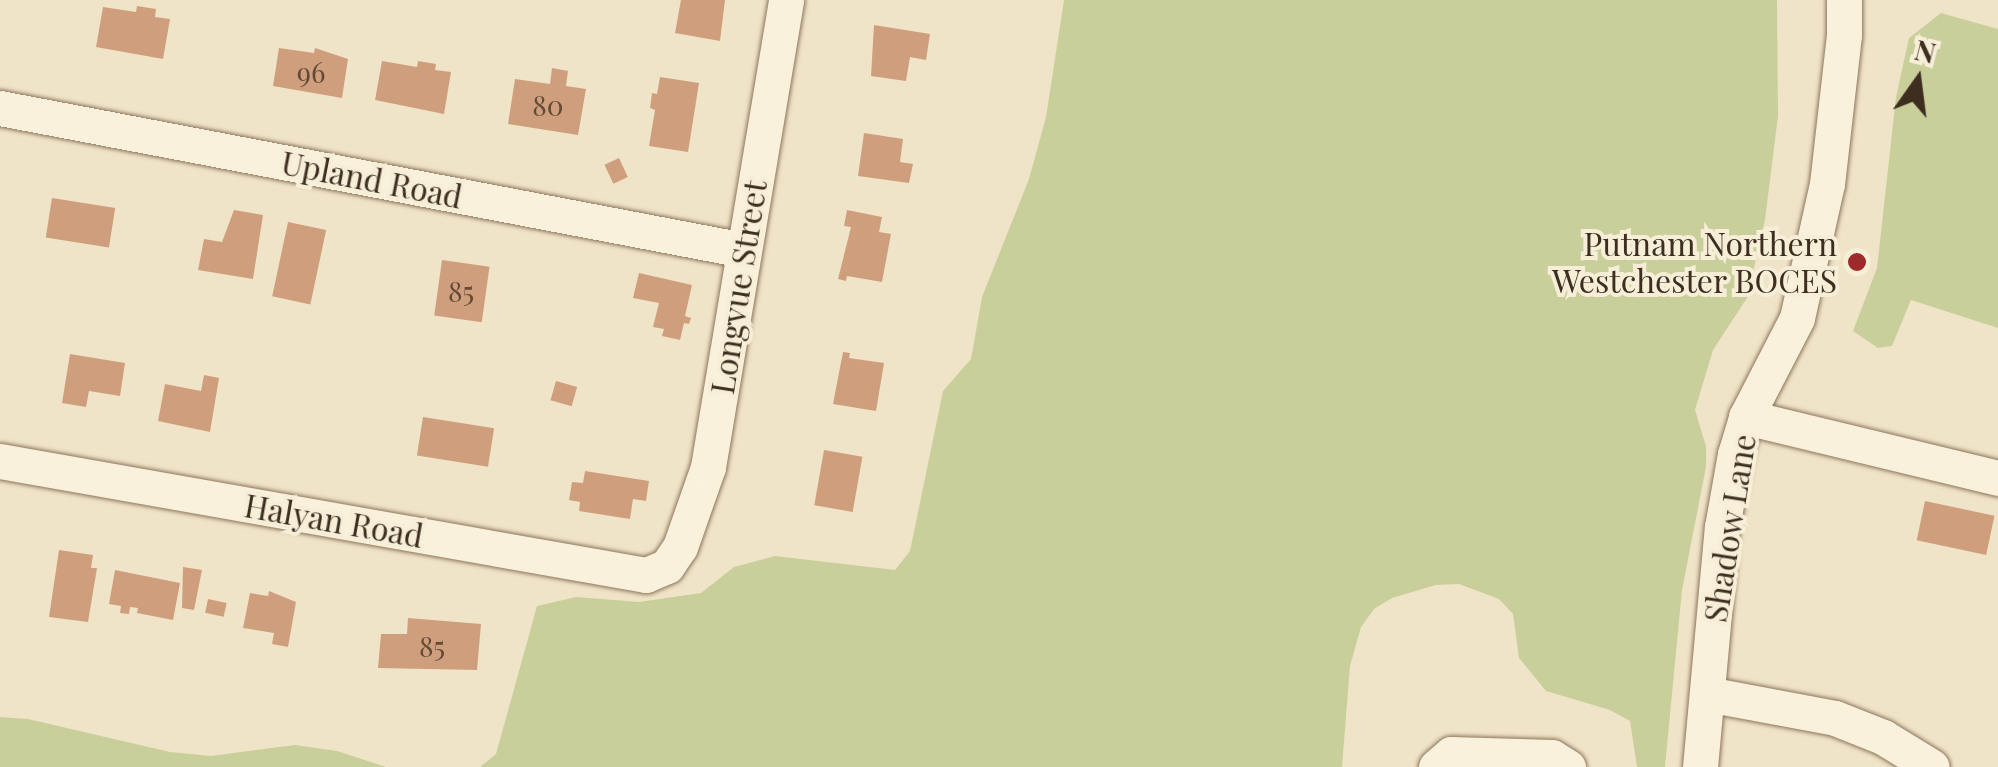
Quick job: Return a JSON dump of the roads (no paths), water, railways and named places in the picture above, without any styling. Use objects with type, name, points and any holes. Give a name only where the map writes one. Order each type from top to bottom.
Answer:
[{"type":"street","name":"Longvue Street","points":[[667,566],[680,547],[708,468],[786,0]]},
{"type":"street","name":"Shadow Lane","points":[[1700,767],[1722,527],[1746,417],[1797,318],[1827,184],[1844,35],[1844,0]]},
{"type":"street","name":"Upland Road","points":[[0,108],[744,250]]},
{"type":"street","points":[[1746,417],[1998,478]]},
{"type":"street","name":"Halyan Road","points":[[0,461],[646,576],[667,566]]},
{"type":"street","points":[[1706,694],[1835,718],[1883,736],[1932,767]]},
{"type":"street","points":[[1436,767],[1451,754],[1552,757],[1568,767]]},
{"type":"place","name":"Putnam Northern Westchester BOCES","points":[[1857,262]]}]
